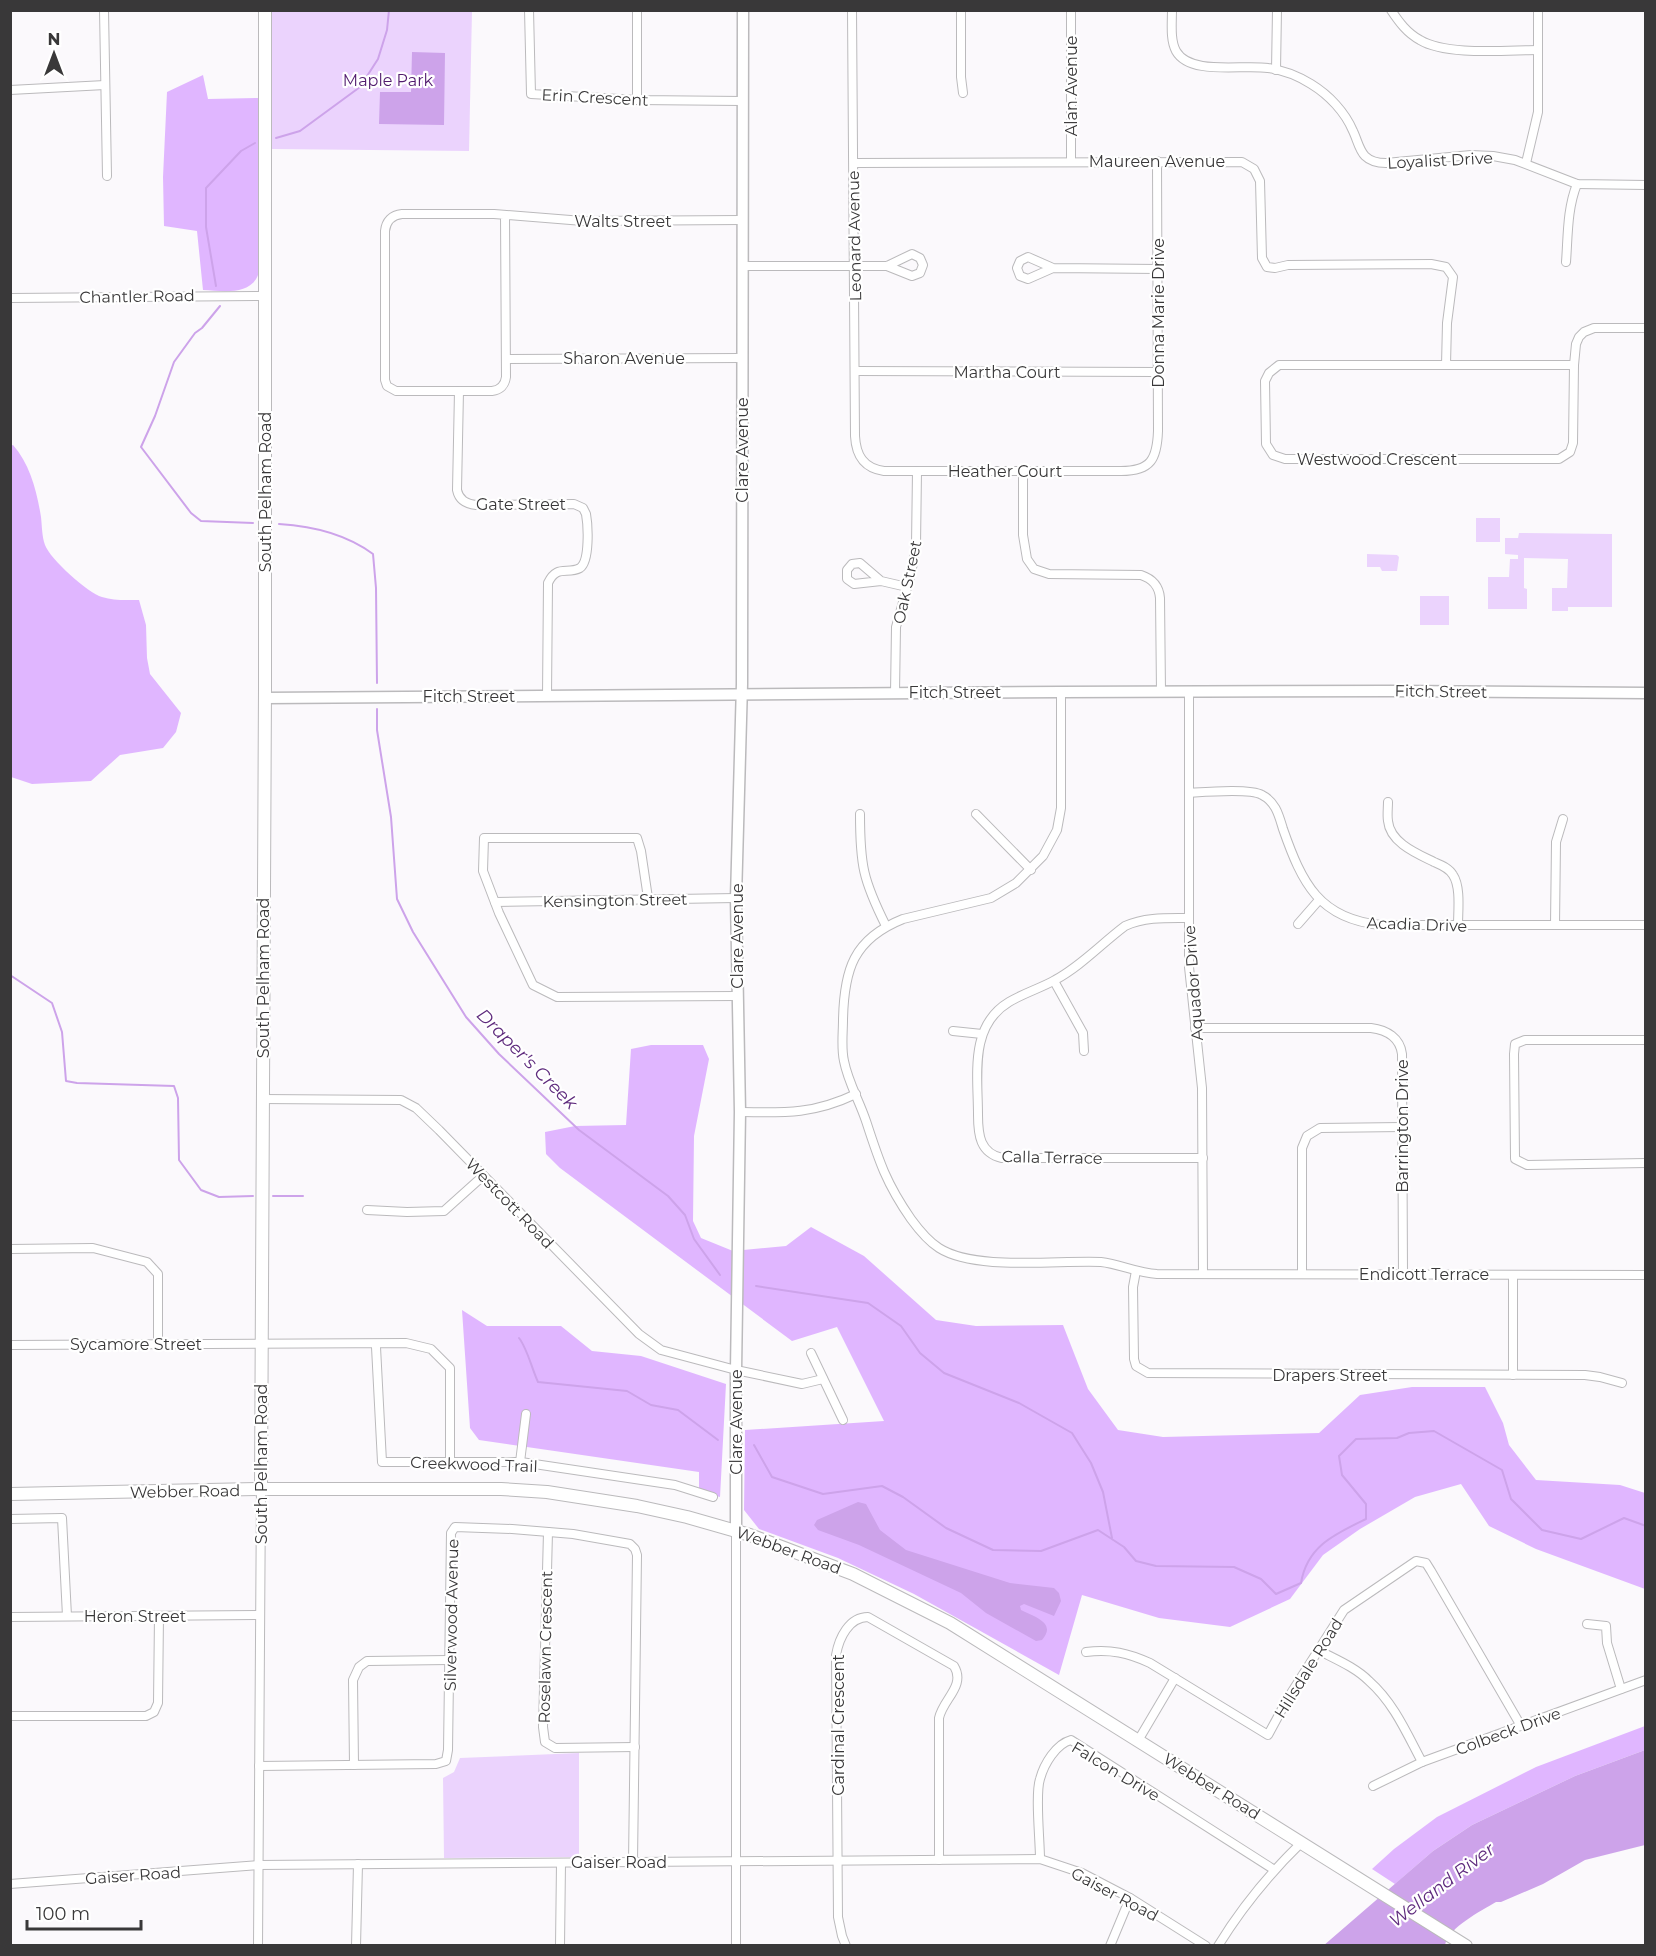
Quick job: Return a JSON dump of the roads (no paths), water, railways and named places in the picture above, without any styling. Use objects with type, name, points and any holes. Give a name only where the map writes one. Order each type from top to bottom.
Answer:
[{"type":"main road","name":"South Pelham Road","points":[[261,1489],[266,10]]},
{"type":"main road","name":"Webber Road","points":[[10,1494],[261,1489],[501,1489],[547,1492],[637,1506],[736,1531],[834,1566],[926,1610],[1139,1739],[1464,1944]]},
{"type":"street","points":[[104,10],[107,176]]},
{"type":"street","name":"Erin Crescent","points":[[529,10],[531,94],[637,100],[742,101]]},
{"type":"street","points":[[637,10],[637,100]]},
{"type":"street","name":"Clare Avenue","points":[[736,1946],[736,1370],[740,1112],[736,898],[741,695],[743,10]]},
{"type":"street","name":"Leonard Avenue","points":[[852,10],[856,446],[862,460]]},
{"type":"street","points":[[961,10],[963,93]]},
{"type":"street","name":"Alan Avenue","points":[[1071,10],[1071,161]]},
{"type":"street","name":"Loyalist Drive","points":[[1172,10],[1174,46],[1178,55],[1186,62],[1199,66],[1249,66],[1276,69],[1303,80],[1327,96],[1340,110],[1350,125],[1362,152],[1372,161],[1386,163],[1482,155],[1504,157],[1526,163],[1577,184],[1646,185]]},
{"type":"street","points":[[1276,69],[1277,10]]},
{"type":"street","points":[[1391,10],[1412,35],[1441,49],[1538,50]]},
{"type":"street","points":[[1526,163],[1538,112],[1538,10]]},
{"type":"street","points":[[10,90],[105,85]]},
{"type":"street","name":"Maureen Avenue","points":[[854,163],[1238,160],[1254,169],[1259,176],[1262,258],[1264,265],[1269,268],[1299,265],[1431,264],[1446,267],[1452,272],[1454,280],[1447,323],[1446,365]]},
{"type":"street","name":"Donna Marie Drive","points":[[1149,463],[1157,447],[1157,161]]},
{"type":"street","points":[[1566,262],[1570,207],[1577,184]]},
{"type":"street","name":"Walts Street","points":[[505,215],[506,377],[504,390],[396,391],[386,389],[385,231],[389,214],[505,215],[583,221],[742,220]]},
{"type":"street","points":[[742,266],[887,266]]},
{"type":"street","points":[[1053,268],[1158,269]]},
{"type":"street","name":"Chantler Road","points":[[10,298],[264,296]]},
{"type":"street","name":"Westwood Crescent","points":[[1574,365],[1276,366],[1269,373],[1265,383],[1267,447],[1273,455],[1285,459],[1559,459],[1570,452],[1573,443],[1574,365],[1577,341],[1587,330],[1594,328],[1646,328]]},
{"type":"street","name":"Sharon Avenue","points":[[506,359],[742,358]]},
{"type":"street","name":"Martha Court","points":[[855,371],[1158,372]]},
{"type":"street","name":"Gate Street","points":[[459,391],[457,490],[462,500],[472,505],[574,504],[584,506],[587,517],[585,567],[556,573],[548,583],[547,696]]},
{"type":"street","name":"Heather Court","points":[[862,460],[879,470],[917,471],[1133,471],[1142,469],[1149,463]]},
{"type":"street","name":"Oak Street","points":[[895,693],[896,627],[916,545],[917,471]]},
{"type":"street","points":[[1023,472],[1023,535],[1027,559],[1034,569],[1049,574],[1141,575],[1149,578],[1157,586],[1160,598],[1161,692]]},
{"type":"street","points":[[881,581],[907,587]]},
{"type":"street","name":"Fitch Street","points":[[265,699],[1061,692],[1646,693]]},
{"type":"street","name":"Endicott Terrace","points":[[1061,692],[1062,796],[1059,821],[1049,847],[1031,870],[1008,889],[991,898],[903,919],[886,927],[867,942],[858,953],[846,979],[843,993],[843,1058],[876,1154],[892,1191],[919,1230],[937,1247],[956,1256],[976,1261],[1101,1262],[1157,1274],[1646,1275]]},
{"type":"street","name":"Aquador Drive","points":[[1189,692],[1188,918],[1190,982],[1202,1088],[1203,1274]]},
{"type":"street","name":"Acadia Drive","points":[[1189,793],[1250,791],[1268,798],[1277,811],[1300,873],[1319,900],[1338,914],[1366,924],[1646,925]]},
{"type":"street","points":[[1389,802],[1388,822],[1396,837],[1415,853],[1444,866],[1453,874],[1457,887],[1458,925]]},
{"type":"street","points":[[860,814],[862,870],[886,927]]},
{"type":"street","points":[[976,814],[1031,870]]},
{"type":"street","points":[[1555,925],[1556,842],[1563,819]]},
{"type":"street","points":[[648,898],[637,838],[484,838],[483,871],[532,985],[543,992],[557,997],[737,996]]},
{"type":"street","name":"Kensington Street","points":[[495,902],[736,898]]},
{"type":"street","points":[[1298,924],[1319,900]]},
{"type":"street","name":"Calla Terrace","points":[[1188,918],[1152,918],[1134,922],[1117,932],[1076,967],[1054,981],[1017,998],[990,1018],[982,1034],[978,1051],[978,1134],[985,1150],[993,1156],[1012,1159],[1203,1158]]},
{"type":"street","points":[[1054,981],[1083,1033],[1084,1051]]},
{"type":"street","name":"Barrington Drive","points":[[1196,1028],[1371,1028],[1385,1031],[1397,1040],[1402,1049],[1403,1274]]},
{"type":"street","points":[[953,1031],[982,1034]]},
{"type":"street","points":[[1646,1040],[1520,1041],[1515,1044],[1514,1066],[1515,1159],[1527,1165],[1646,1163]]},
{"type":"street","points":[[740,1112],[810,1111],[834,1105],[856,1094]]},
{"type":"street","name":"Westcott Road","points":[[262,1099],[401,1100],[416,1108],[639,1334],[661,1350],[736,1370],[802,1384],[823,1379]]},
{"type":"street","points":[[1302,1274],[1302,1148],[1306,1136],[1320,1128],[1402,1127]]},
{"type":"street","points":[[367,1210],[444,1211],[483,1176]]},
{"type":"street","points":[[10,1249],[93,1248],[147,1262],[158,1274],[158,1344]]},
{"type":"street","name":"Drapers Street","points":[[1136,1271],[1133,1287],[1134,1359],[1136,1366],[1148,1374],[1585,1375],[1622,1383]]},
{"type":"street","points":[[1512,1375],[1514,1275]]},
{"type":"street","name":"Sycamore Street","points":[[10,1345],[405,1343],[431,1349],[450,1368],[450,1462]]},
{"type":"street","name":"Creekwood Trail","points":[[376,1347],[382,1462],[520,1462],[675,1485],[713,1497]]},
{"type":"street","points":[[811,1353],[843,1420]]},
{"type":"street","points":[[520,1462],[526,1414]]},
{"type":"street","name":"South Pelham Road","points":[[258,1946],[261,1489]]},
{"type":"street","points":[[10,1519],[62,1518],[67,1616]]},
{"type":"street","name":"Silverwood Avenue","points":[[259,1766],[436,1764],[446,1761],[451,1533],[453,1529],[459,1527],[548,1532],[630,1544],[635,1548],[637,1563],[633,1862]]},
{"type":"street","name":"Roselawn Crescent","points":[[548,1532],[543,1727],[545,1742],[555,1748],[635,1747]]},
{"type":"street","name":"Hillsdale Road","points":[[1086,1652],[1105,1650],[1125,1653],[1150,1663],[1268,1735],[1288,1698],[1344,1610],[1401,1570],[1420,1561],[1426,1563],[1431,1571],[1521,1726]]},
{"type":"street","name":"Heron Street","points":[[10,1617],[260,1615]]},
{"type":"street","points":[[10,1716],[146,1716],[154,1712],[158,1704],[159,1617]]},
{"type":"street","name":"Cardinal Crescent","points":[[838,1860],[836,1655],[840,1638],[854,1621],[861,1617],[868,1617],[916,1644],[954,1666],[958,1672],[958,1680],[940,1710],[939,1718],[939,1860]]},
{"type":"street","points":[[1587,1624],[1606,1626],[1607,1643],[1621,1689]]},
{"type":"street","points":[[1318,1650],[1346,1664],[1368,1679],[1382,1693],[1422,1762]]},
{"type":"street","points":[[354,1765],[353,1680],[355,1672],[362,1664],[367,1661],[450,1660]]},
{"type":"street","points":[[1139,1739],[1175,1678]]},
{"type":"street","name":"Colbeck Drive","points":[[1373,1786],[1422,1762],[1646,1680]]},
{"type":"street","name":"Falcon Drive","points":[[1040,1859],[1040,1779],[1057,1747],[1071,1740],[1273,1869]]},
{"type":"street","points":[[1218,1946],[1251,1895],[1273,1869],[1302,1842]]},
{"type":"street","name":"Gaiser Road","points":[[10,1884],[258,1865],[1040,1859],[1082,1873],[1130,1898],[1206,1946]]},
{"type":"street","points":[[838,1860],[838,1917],[846,1946]]},
{"type":"street","points":[[560,1946],[561,1863]]},
{"type":"street","points":[[356,1946],[358,1864]]},
{"type":"street","points":[[1110,1946],[1130,1898]]},
{"type":"water","points":[[412,52],[445,53],[444,125],[379,124],[380,92],[411,92]]},
{"type":"water","points":[[858,1502],[866,1504],[880,1530],[906,1550],[1010,1583],[1054,1588],[1059,1593],[1061,1601],[1054,1616],[1024,1604],[1020,1606],[1021,1610],[1038,1618],[1046,1625],[1046,1634],[1042,1640],[1036,1641],[986,1613],[961,1593],[859,1545],[818,1530],[814,1525],[817,1520]]},
{"type":"water","name":"Welland River","points":[[1645,1750],[1645,1845],[1585,1860],[1543,1884],[1496,1902],[1459,1926],[1445,1945],[1323,1946],[1433,1851],[1472,1825],[1575,1776]]},
{"type":"waterway","name":"Draper's Creek","points":[[276,138],[300,131],[360,87],[378,59],[387,30],[389,10]]},
{"type":"waterway","name":"Draper's Creek","points":[[216,286],[206,227],[206,188],[241,151],[255,143]]},
{"type":"waterway","name":"Draper's Creek","points":[[220,306],[195,333],[174,362],[155,416],[141,447],[191,513],[201,521],[253,523]]},
{"type":"waterway","points":[[279,524],[328,532],[352,541],[373,554],[376,588],[377,683]]},
{"type":"waterway","name":"Draper's Creek","points":[[377,709],[377,730],[391,817],[397,899],[413,932],[466,1017],[499,1054],[579,1130],[668,1196],[685,1215],[694,1239],[720,1275]]},
{"type":"waterway","name":"Draper's Creek","points":[[10,975],[52,1003],[62,1032],[66,1081],[174,1086],[178,1098],[179,1160],[201,1190],[219,1197],[253,1196]]},
{"type":"waterway","points":[[273,1196],[303,1196]]},
{"type":"waterway","name":"Draper's Creek","points":[[756,1286],[868,1303],[901,1326],[920,1353],[944,1373],[1019,1403],[1072,1433],[1091,1463],[1103,1492],[1112,1538]]},
{"type":"waterway","name":"Draper's Creek","points":[[519,1338],[538,1382],[627,1391],[651,1405],[678,1410],[718,1440]]},
{"type":"waterway","name":"Draper's Creek","points":[[754,1445],[772,1477],[823,1494],[882,1486],[903,1497],[946,1528],[993,1550],[1041,1551],[1098,1530],[1124,1547],[1136,1561],[1156,1566],[1234,1567],[1261,1579],[1276,1594],[1301,1583],[1309,1560],[1324,1543],[1366,1519],[1366,1504],[1342,1475],[1339,1456],[1356,1439],[1397,1438],[1409,1433],[1434,1431],[1502,1470],[1511,1499],[1542,1530],[1581,1539],[1624,1518],[1646,1526]]},
{"type":"park label","name":"Maple Park","points":[[388,80]]}]
